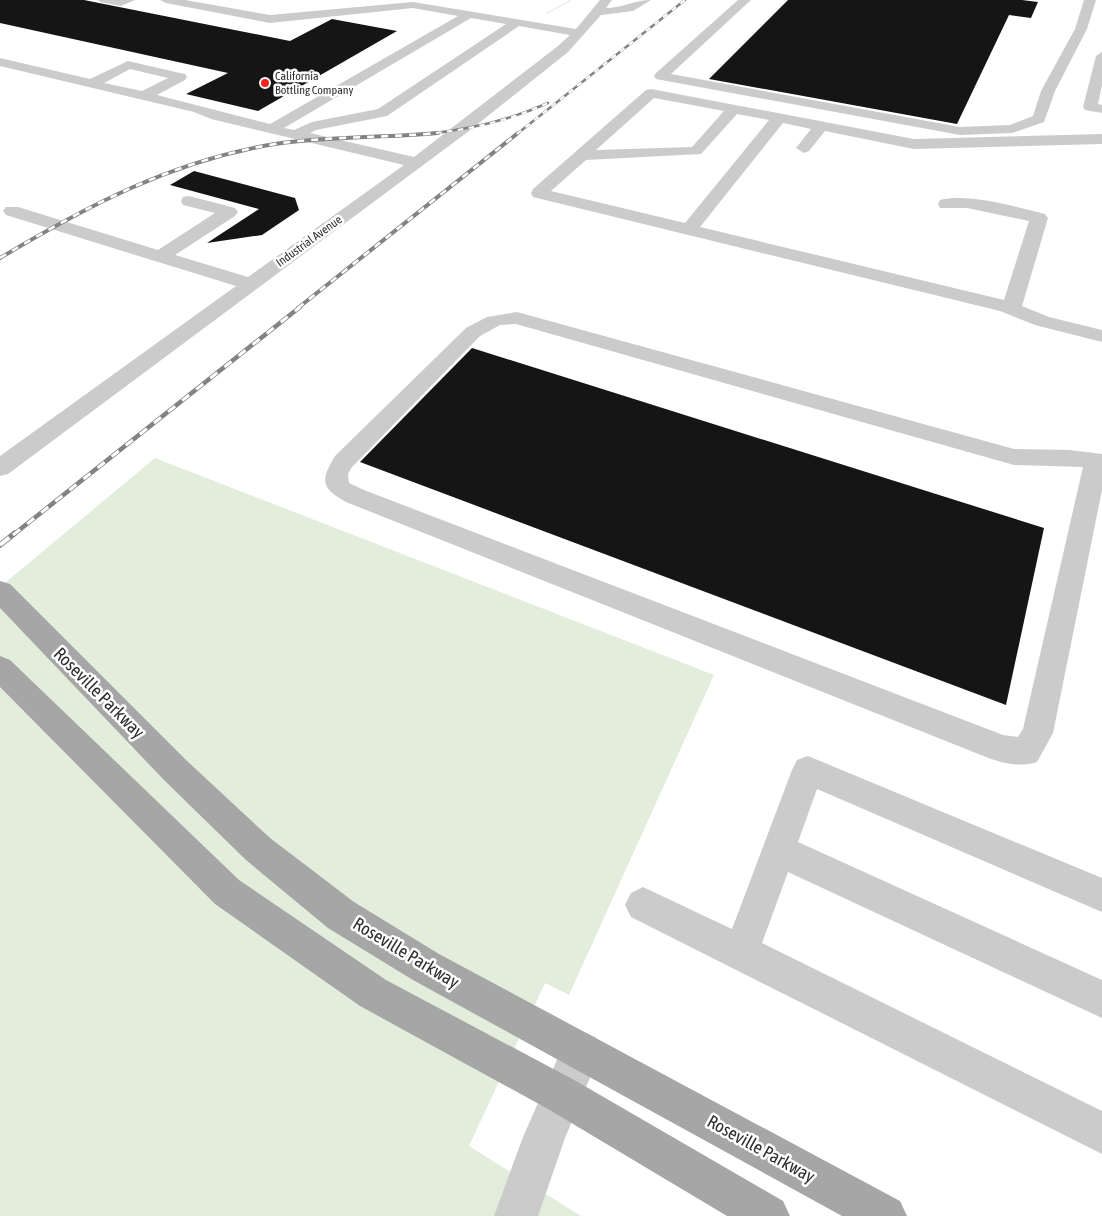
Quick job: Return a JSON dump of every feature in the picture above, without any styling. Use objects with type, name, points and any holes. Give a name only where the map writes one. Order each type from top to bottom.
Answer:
[{"type":"main road","name":"Roseville Parkway","points":[[0,591],[168,764],[258,849],[341,915],[426,968],[885,1216]]},
{"type":"main road","points":[[0,668],[227,892],[373,993],[562,1095],[768,1216]]},
{"type":"street","points":[[104,0],[121,3],[129,0]]},
{"type":"street","points":[[166,0],[270,19],[404,5],[580,33]]},
{"type":"street","points":[[225,0],[302,16]]},
{"type":"street","points":[[602,6],[618,12],[636,6],[645,0]]},
{"type":"street","points":[[745,0],[661,76],[960,131],[1012,129],[1039,119],[1048,91],[1094,1]]},
{"type":"street","name":"Industrial Avenue","points":[[0,468],[417,164],[553,58],[580,33],[602,6]]},
{"type":"street","points":[[291,31],[320,14]]},
{"type":"street","points":[[270,129],[470,14]]},
{"type":"street","points":[[258,32],[270,19]]},
{"type":"street","points":[[296,135],[312,126],[382,113],[518,22]]},
{"type":"street","points":[[0,55],[9,51],[65,70],[91,84],[417,164]]},
{"type":"street","points":[[0,62],[65,70],[84,68]]},
{"type":"street","points":[[110,62],[180,77],[144,96]]},
{"type":"street","points":[[1101,62],[1090,107],[1102,109]]},
{"type":"street","points":[[91,84],[128,66]]},
{"type":"street","points":[[105,77],[159,88]]},
{"type":"street","points":[[1102,139],[914,144],[651,93],[538,193],[1012,309],[1042,321],[1102,336]]},
{"type":"street","points":[[582,155],[696,151],[734,109]]},
{"type":"street","points":[[689,230],[779,118]]},
{"type":"street","points":[[804,148],[821,126]]},
{"type":"street","points":[[160,256],[229,212],[189,201]]},
{"type":"street","points":[[946,204],[967,203],[1039,218],[1012,309]]},
{"type":"street","points":[[12,211],[251,284]]},
{"type":"street","points":[[501,318],[518,318],[1014,457],[1072,457],[1099,461],[1038,733],[1026,752],[1002,748],[355,496],[338,487],[336,474],[343,462],[473,332],[485,323],[501,318]]},
{"type":"street","points":[[741,952],[808,770],[1102,895]]},
{"type":"street","points":[[778,850],[1102,999]]},
{"type":"street","points":[[643,905],[741,952],[1102,1133]]},
{"type":"street","points":[[516,1216],[544,1137],[581,1051]]},
{"type":"path","points":[[550,12],[571,0]]},
{"type":"green space","points":[[155,458],[714,675],[569,995],[545,983],[469,1146],[581,1216],[0,1216],[0,587]]},
{"type":"building","points":[[0,0],[84,0],[290,41],[332,19],[397,31],[258,111],[186,94],[228,73],[0,23]]},
{"type":"building","points":[[788,0],[1022,0],[1038,2],[1031,18],[1009,15],[957,124],[709,79]]},
{"type":"building","points":[[194,171],[295,198],[299,210],[262,235],[207,243],[259,209],[170,185]]},
{"type":"building","points":[[472,348],[1044,528],[1006,705],[360,462]]},
{"type":"railway","points":[[517,134],[685,0]]},
{"type":"railway","points":[[426,134],[488,124],[548,103]]},
{"type":"railway","points":[[426,134],[438,133]]},
{"type":"railway","points":[[298,308],[518,133]]},
{"type":"railway","points":[[0,258],[99,203],[166,174],[201,162],[237,152],[295,141],[426,134]]},
{"type":"railway","points":[[13,535],[300,307]]},
{"type":"railway","points":[[0,545],[15,533]]},
{"type":"place","name":"California Bottling Company","points":[[265,83]]}]
